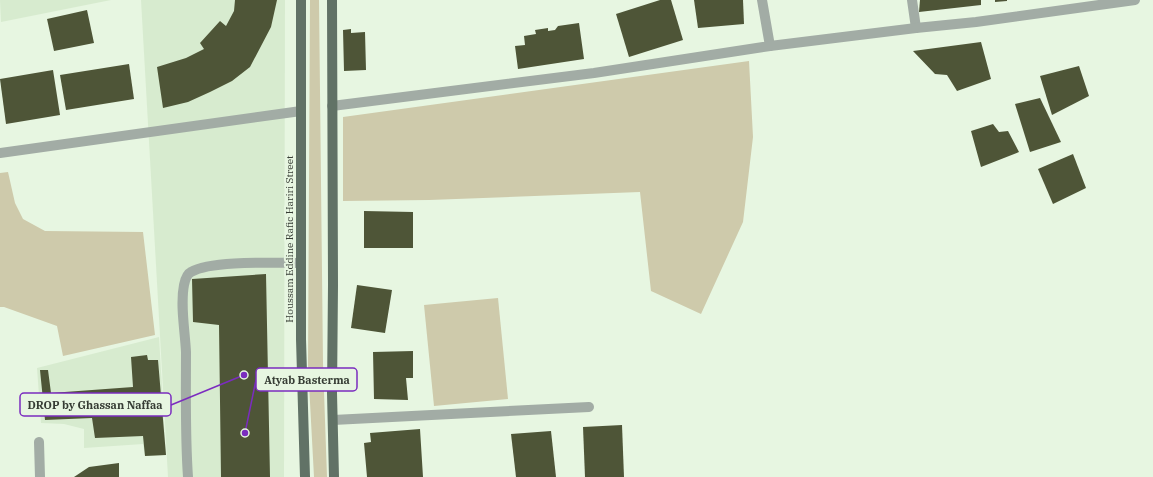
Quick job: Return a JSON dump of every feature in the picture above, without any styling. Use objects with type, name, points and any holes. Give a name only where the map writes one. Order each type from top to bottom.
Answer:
[{"type":"main road","name":"Houssam Eddine Rafic Hariri Street","points":[[301,0],[300,263],[302,401],[305,477]]},
{"type":"main road","points":[[332,0],[334,477]]},
{"type":"street","points":[[762,0],[770,46]]},
{"type":"street","points":[[912,0],[916,28]]},
{"type":"street","points":[[332,106],[594,74],[770,46],[1002,19],[1103,2],[1135,0]]},
{"type":"street","points":[[0,153],[301,111]]},
{"type":"street","points":[[188,477],[186,350],[183,297],[184,284],[188,275],[190,272],[201,268],[216,265],[300,263]]},
{"type":"street","points":[[333,420],[589,407]]},
{"type":"street","points":[[38,442],[40,477]]},
{"type":"shaded area","points":[[0,0],[111,0],[1,22]]},
{"type":"shaded area","points":[[141,0],[285,0],[284,477],[168,477]]},
{"type":"shaded area","points":[[310,0],[319,0],[323,363],[327,477],[314,477],[308,365]]},
{"type":"shaded area","points":[[749,61],[753,137],[743,222],[701,314],[651,291],[640,192],[429,200],[343,201],[343,117]]},
{"type":"shaded area","points":[[8,172],[15,203],[23,219],[45,231],[143,232],[155,335],[63,356],[57,326],[4,307],[0,307],[0,173]]},
{"type":"shaded area","points":[[498,298],[508,399],[434,406],[424,305]]},
{"type":"shaded area","points":[[159,337],[166,455],[145,456],[143,444],[84,448],[84,429],[64,424],[41,423],[37,368]]},
{"type":"building","points":[[235,0],[277,0],[271,27],[250,67],[232,81],[210,92],[188,102],[163,108],[157,67],[186,58],[204,49],[200,43],[220,21],[226,26],[234,11]]},
{"type":"building","points":[[660,0],[671,0],[683,40],[629,57],[616,14]]},
{"type":"building","points":[[694,0],[743,0],[744,24],[698,28]]},
{"type":"building","points":[[920,0],[981,0],[981,5],[919,12]]},
{"type":"building","points":[[995,0],[1007,0],[1007,1],[995,2]]},
{"type":"building","points":[[87,10],[94,43],[54,51],[47,19]]},
{"type":"building","points":[[579,23],[584,59],[518,69],[515,46],[525,45],[524,36],[536,34],[535,30],[548,28],[548,31],[555,30],[558,26]]},
{"type":"building","points":[[351,29],[351,33],[365,32],[366,70],[344,71],[343,30]]},
{"type":"building","points":[[981,42],[991,79],[957,91],[947,75],[935,74],[913,51]]},
{"type":"building","points":[[129,64],[134,99],[66,110],[60,75]]},
{"type":"building","points":[[1079,66],[1089,96],[1052,115],[1040,76]]},
{"type":"building","points":[[53,70],[60,115],[6,124],[0,79]]},
{"type":"building","points":[[1040,98],[1061,142],[1030,152],[1015,104]]},
{"type":"building","points":[[993,124],[999,132],[1008,131],[1019,152],[981,167],[971,131]]},
{"type":"building","points":[[1073,154],[1086,188],[1053,204],[1038,169]]},
{"type":"building","points":[[364,211],[413,212],[413,248],[364,248]]},
{"type":"building","points":[[266,274],[270,477],[221,477],[219,325],[193,322],[192,279]]},
{"type":"building","points":[[357,285],[392,290],[385,333],[351,328]]},
{"type":"building","points":[[413,351],[413,378],[406,378],[408,400],[374,399],[373,352]]},
{"type":"building","points":[[147,355],[148,360],[158,360],[166,455],[145,456],[143,436],[95,438],[92,418],[45,420],[40,370],[48,370],[51,393],[133,387],[131,357]]},
{"type":"building","points":[[622,425],[624,477],[585,477],[583,427]]},
{"type":"building","points":[[420,429],[423,477],[367,477],[364,443],[371,442],[370,433]]},
{"type":"building","points":[[551,431],[556,477],[516,477],[511,434]]},
{"type":"building","points":[[119,463],[119,477],[74,477],[89,467]]},
{"type":"place","name":"DROP by Ghassan Naffaa","points":[[244,375]]},
{"type":"place","name":"Atyab Basterma","points":[[245,433]]}]
